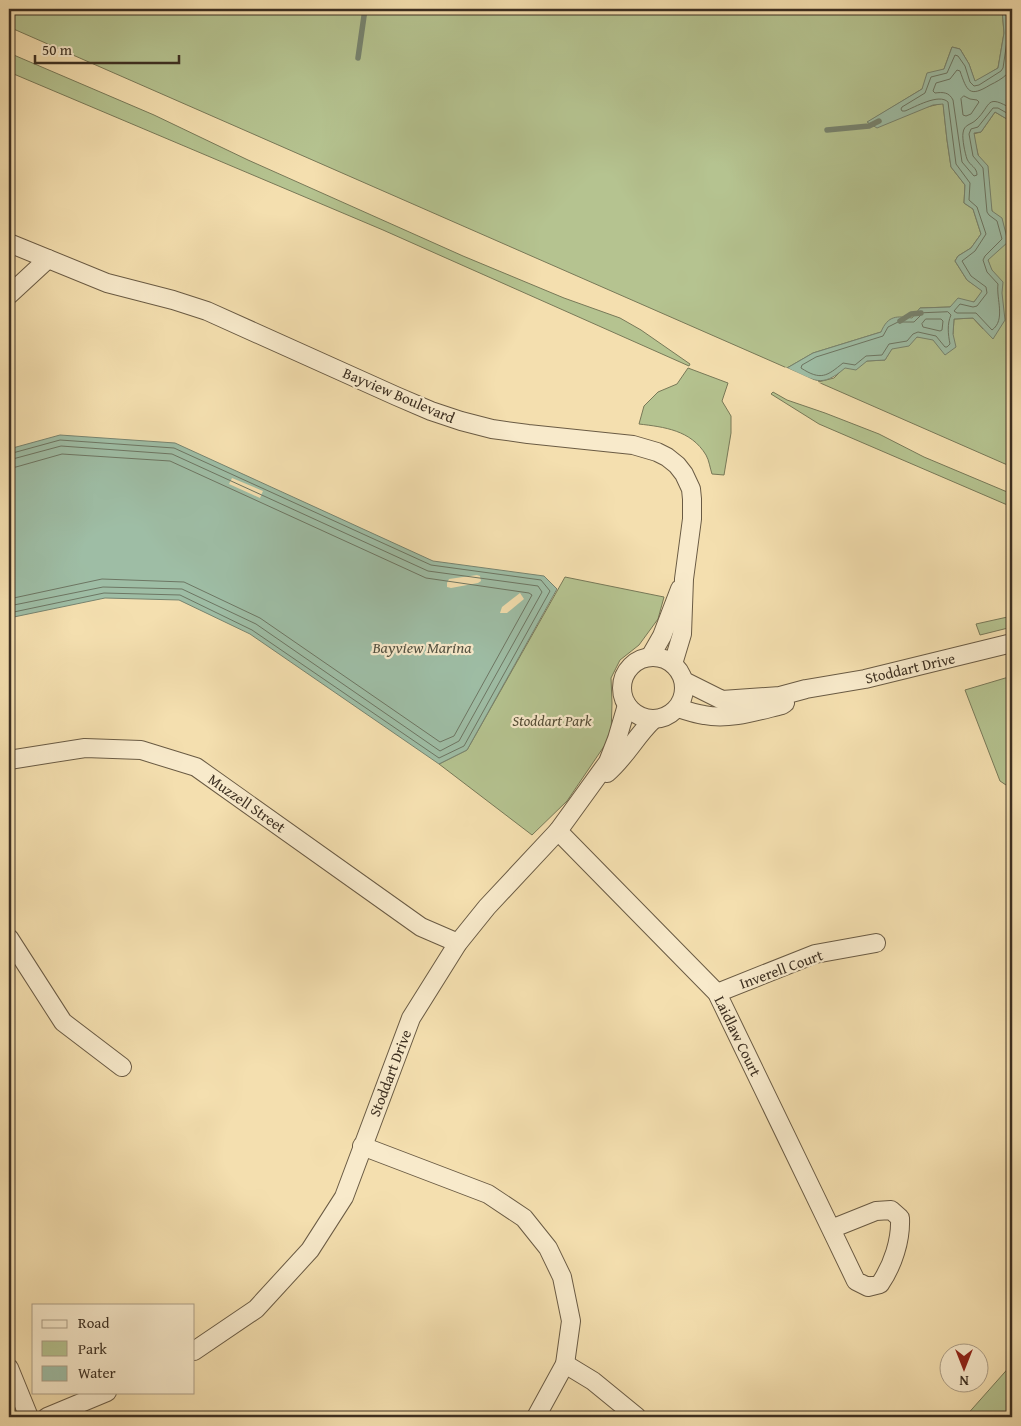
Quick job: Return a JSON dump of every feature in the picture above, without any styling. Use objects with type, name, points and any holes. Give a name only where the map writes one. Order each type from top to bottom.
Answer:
[{"type":"street","name":"Bayview Boulevard","points":[[9,243],[107,284],[173,300],[207,311],[396,396],[461,421],[492,429],[633,446],[657,452],[667,457],[677,465],[688,481],[691,489],[692,519],[684,579],[682,634],[673,664]]},
{"type":"street","points":[[9,295],[48,259]]},
{"type":"street","name":"Bayview Boulevard","points":[[650,657],[662,636],[684,579]]},
{"type":"street","name":"Stoddart Drive","points":[[684,681],[722,700],[780,696],[806,689],[864,679],[1012,643]]},
{"type":"street","points":[[650,657],[663,658],[673,664],[684,681],[685,691],[683,700],[678,708],[667,717],[653,720],[643,718],[634,713],[627,705],[622,693],[623,681],[628,669],[638,661],[650,657]]},
{"type":"street","name":"Stoddart Drive","points":[[678,708],[706,716],[728,716],[782,705],[806,689]]},
{"type":"street","name":"Stoddart Drive","points":[[195,1350],[256,1309],[310,1250],[344,1197],[411,1018],[458,943],[487,907],[558,831],[608,762],[627,705]]},
{"type":"street","name":"Stoddart Drive","points":[[589,788],[618,764],[644,728],[653,720]]},
{"type":"street","name":"Muzzell Street","points":[[9,760],[85,748],[141,750],[196,767],[421,927],[458,943]]},
{"type":"street","name":"Laidlaw Court","points":[[558,831],[718,993],[831,1229],[856,1281],[868,1287],[880,1284],[888,1272],[901,1231],[900,1218],[891,1210],[876,1211],[831,1229]]},
{"type":"street","points":[[9,938],[63,1022],[122,1067]]},
{"type":"street","name":"Inverell Court","points":[[718,993],[815,954],[876,943]]},
{"type":"street","points":[[362,1146],[488,1194],[524,1218],[548,1248],[562,1278],[571,1321],[565,1364],[536,1417]]},
{"type":"street","points":[[565,1364],[593,1381],[637,1417]]},
{"type":"street","points":[[9,1368],[29,1417]]},
{"type":"street","points":[[47,1417],[102,1394]]},
{"type":"green space","points":[[9,9],[1002,9],[1004,33],[998,68],[975,82],[969,64],[960,49],[952,47],[944,69],[922,89],[868,122],[943,103],[951,167],[965,185],[964,203],[973,209],[981,234],[971,248],[958,256],[955,261],[967,280],[983,291],[974,302],[950,307],[920,308],[913,318],[881,332],[813,353],[787,368],[9,27]]},
{"type":"green space","points":[[9,53],[154,115],[248,160],[463,256],[564,298],[620,318],[641,330],[690,364],[689,366],[383,230],[9,72]]},
{"type":"green space","points":[[995,112],[1012,122],[1012,467],[818,382],[834,378],[845,367],[867,361],[885,360],[892,348],[917,337],[953,334],[954,319],[973,318],[983,329],[991,270],[988,260],[992,211],[973,134],[981,132]]},
{"type":"green space","points":[[688,368],[728,383],[722,401],[731,416],[731,433],[724,475],[712,474],[706,455],[693,440],[685,435],[676,431],[639,424],[644,406],[658,392],[677,384]]},
{"type":"green space","points":[[773,392],[787,400],[879,434],[924,457],[1012,494],[1012,507],[819,424],[771,394]]},
{"type":"green space","name":"Stoddart Park","points":[[565,577],[664,597],[658,619],[639,645],[620,660],[611,678],[611,736],[567,801],[532,835],[439,764],[467,750]]},
{"type":"green space","points":[[1012,616],[1012,627],[980,635],[976,624]]},
{"type":"green space","points":[[1012,676],[1012,789],[1000,781],[965,690]]},
{"type":"green space","points":[[1012,1364],[1012,1417],[965,1417],[985,1394],[988,1394],[988,1391]]},
{"type":"water","points":[[1002,9],[1012,9],[1012,122],[995,112],[981,132],[974,133],[978,155],[988,166],[992,211],[1002,218],[1008,242],[988,260],[992,270],[1003,282],[1002,293],[1005,320],[993,339],[973,318],[954,319],[953,334],[956,347],[945,355],[933,340],[917,337],[909,346],[892,349],[885,360],[867,361],[856,370],[845,368],[830,379],[811,379],[787,368],[813,353],[881,332],[890,320],[902,317],[912,318],[920,308],[950,307],[958,298],[974,302],[982,291],[967,280],[955,261],[958,256],[971,248],[981,234],[973,209],[964,203],[965,185],[951,167],[943,104],[933,105],[877,128],[867,122],[922,89],[927,73],[944,69],[952,47],[960,49],[969,64],[975,81],[998,68],[1004,33]]},
{"type":"water","name":"Bayview Marina","points":[[60,435],[175,443],[433,561],[544,576],[557,589],[467,750],[439,764],[250,634],[179,600],[105,598],[9,618],[9,449]]},
{"type":"pier","points":[[785,367],[822,383],[817,384],[786,370]]},
{"type":"pier","points":[[232,478],[263,491],[260,498],[229,484]]},
{"type":"pier","points":[[480,576],[481,581],[478,583],[451,588],[447,587],[449,579]]},
{"type":"pier","points":[[520,593],[524,599],[507,613],[500,613],[502,607]]},
{"type":"waterway","points":[[358,58],[365,9]]},
{"type":"waterway","points":[[827,130],[869,126],[879,121]]},
{"type":"waterway","points":[[900,321],[911,314],[921,313]]}]
